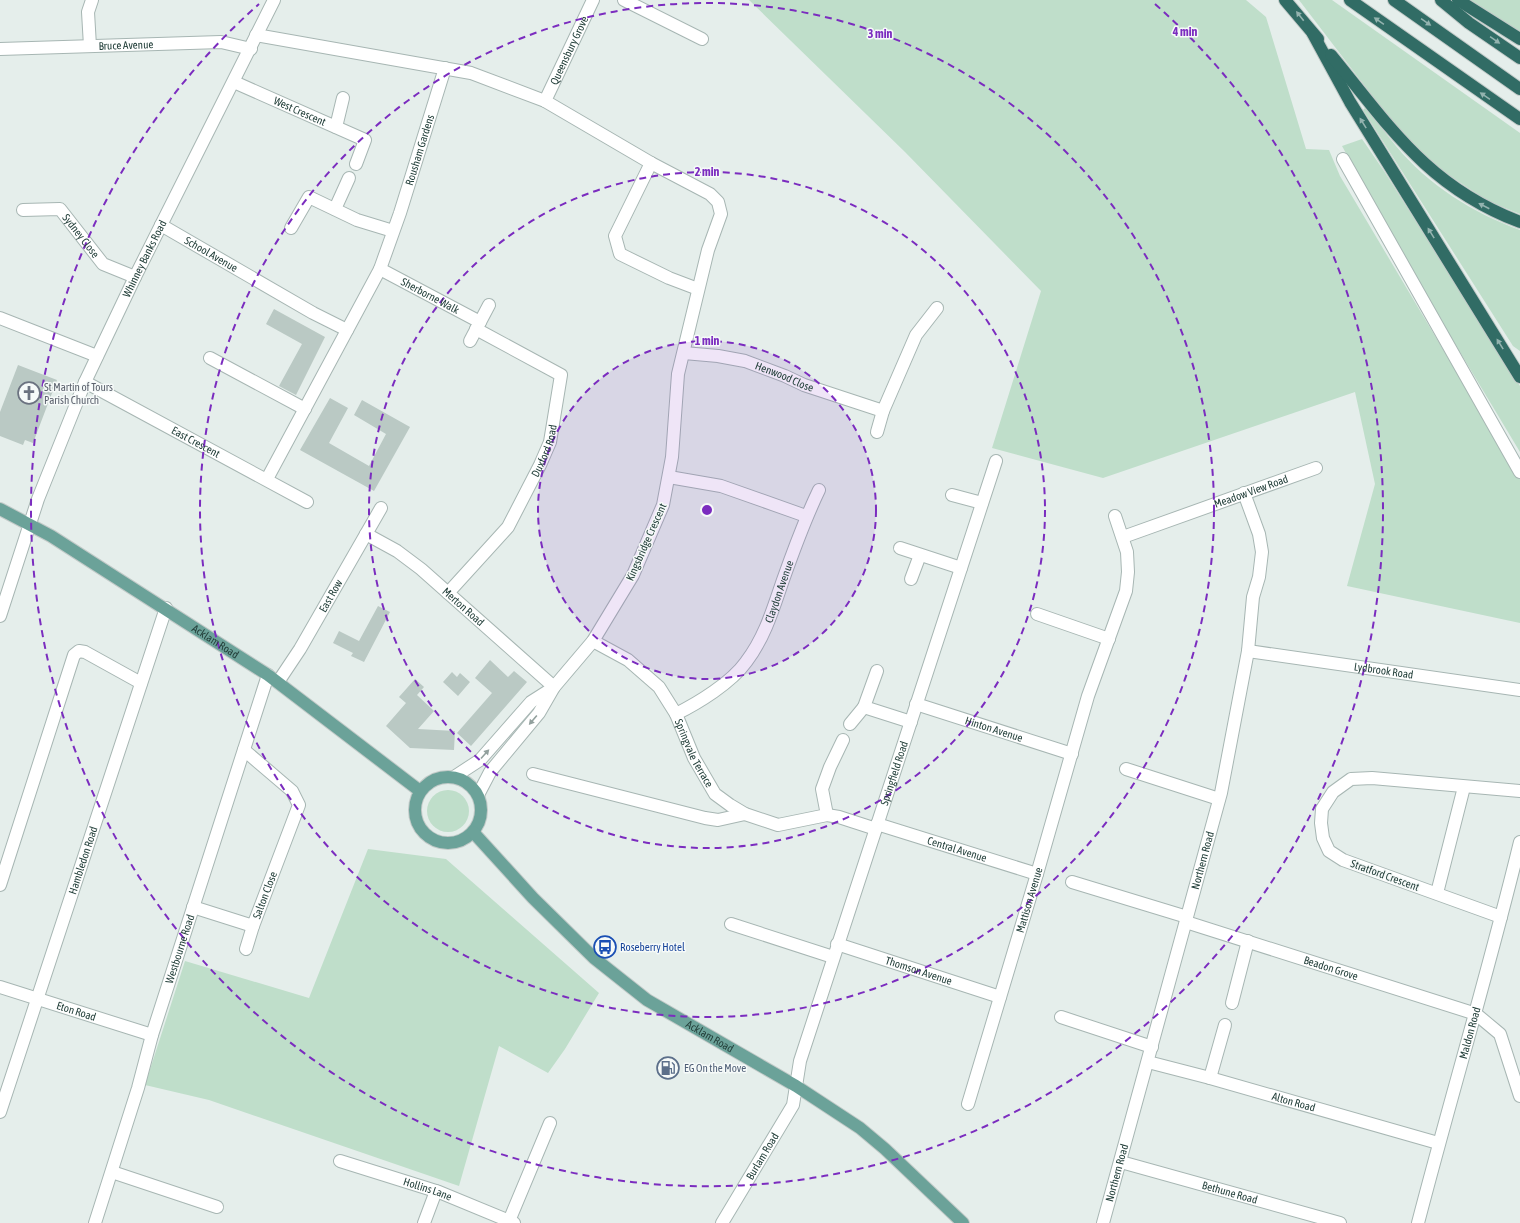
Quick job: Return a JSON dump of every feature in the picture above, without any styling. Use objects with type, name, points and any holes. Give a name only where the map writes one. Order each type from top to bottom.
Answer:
[{"type":"highway","points":[[1285,0],[1400,139],[1425,165],[1465,195],[1483,206],[1520,222]]},
{"type":"highway","points":[[1350,0],[1520,119]]},
{"type":"highway","points":[[1394,0],[1520,89]]},
{"type":"highway","points":[[1441,0],[1469,23],[1520,58]]},
{"type":"highway","points":[[1458,0],[1520,39]]},
{"type":"highway","points":[[1313,34],[1354,109],[1520,377]]},
{"type":"main road","name":"Acklam Road","points":[[0,509],[30,524],[166,608],[268,675],[420,791]]},
{"type":"main road","points":[[444,776],[454,777],[468,783],[478,795],[480,804],[480,814],[473,832],[464,839],[453,842],[442,843],[432,839],[420,828],[414,812],[415,802],[420,791],[426,784],[434,779],[444,776]]},
{"type":"main road","name":"Acklam Road","points":[[473,832],[533,898],[583,948],[639,994],[796,1086],[864,1132],[885,1149],[963,1223]]},
{"type":"street","points":[[90,46],[88,12],[92,0]]},
{"type":"street","name":"Whinney Banks Road","points":[[0,616],[38,499],[85,382],[135,277],[274,0]]},
{"type":"street","name":"Queensbury Grove","points":[[545,101],[593,0]]},
{"type":"street","points":[[624,0],[702,39]]},
{"type":"street","points":[[256,35],[380,58],[445,68]]},
{"type":"street","name":"Bruce Avenue","points":[[0,49],[221,42],[250,49]]},
{"type":"street","name":"Kingsbridge Crescent","points":[[445,68],[471,73],[545,101],[651,163],[710,194],[718,202],[721,214],[708,250],[678,374],[672,457],[663,505],[633,575],[593,641],[554,688],[539,713],[490,772],[478,795]]},
{"type":"street","name":"Rousham Gardens","points":[[267,479],[380,269],[400,213],[445,68]]},
{"type":"street","name":"West Crescent","points":[[234,82],[366,140],[356,164]]},
{"type":"street","points":[[336,127],[343,98]]},
{"type":"street","points":[[1343,159],[1520,472]]},
{"type":"street","points":[[651,163],[615,236],[620,254],[669,278],[698,289]]},
{"type":"street","points":[[335,209],[348,178]]},
{"type":"street","points":[[291,228],[309,197],[357,220],[393,231]]},
{"type":"street","name":"Sydney Close","points":[[23,210],[60,209],[103,264],[135,277]]},
{"type":"street","name":"School Avenue","points":[[161,225],[262,284],[347,330]]},
{"type":"street","name":"Sherborne Walk","points":[[380,269],[478,326]]},
{"type":"street","points":[[470,341],[489,305]]},
{"type":"street","points":[[877,432],[883,411],[916,335],[937,308]]},
{"type":"street","points":[[0,318],[97,356]]},
{"type":"street","name":"Duxford Road","points":[[448,593],[508,527],[550,442],[561,375],[478,326]]},
{"type":"street","name":"Henwood Close","points":[[684,353],[718,356],[744,361],[785,376],[804,385],[883,411]]},
{"type":"street","points":[[210,358],[305,409]]},
{"type":"street","name":"East Crescent","points":[[85,382],[267,479],[307,502]]},
{"type":"street","name":"Springfield Road","points":[[796,1086],[800,1061],[837,944],[996,461]]},
{"type":"street","name":"Meadow View Road","points":[[1123,537],[1186,516],[1244,493],[1316,468]]},
{"type":"street","points":[[669,477],[721,486],[806,516]]},
{"type":"street","name":"Claydon Avenue","points":[[676,714],[697,704],[717,689],[746,663],[769,624],[806,516],[819,490]]},
{"type":"street","name":"Northern Road","points":[[1103,1223],[1219,799],[1248,651],[1254,597],[1259,577],[1262,552],[1259,534],[1244,493]]},
{"type":"street","points":[[952,495],[982,504]]},
{"type":"street","name":"East Row","points":[[278,682],[300,649],[380,508]]},
{"type":"street","name":"Mattison Avenue","points":[[968,1104],[1037,874],[1088,696],[1126,591],[1128,572],[1127,552],[1115,516]]},
{"type":"street","name":"Merton Road","points":[[366,534],[398,551],[448,593],[554,688]]},
{"type":"street","points":[[900,548],[961,568]]},
{"type":"street","points":[[911,579],[920,555]]},
{"type":"street","name":"Hambledon Road","points":[[0,1112],[166,608]]},
{"type":"street","points":[[1037,614],[1109,639]]},
{"type":"street","name":"Springvale Terrace","points":[[593,641],[628,660],[659,686],[676,714],[694,758],[715,794],[745,814],[778,825],[822,817]]},
{"type":"street","points":[[0,885],[74,655],[79,651],[85,652],[141,683]]},
{"type":"street","name":"Lydbrook Road","points":[[1248,651],[1520,690]]},
{"type":"street","points":[[850,724],[864,707],[877,672]]},
{"type":"street","name":"Westbourne Road","points":[[95,1223],[138,1088],[152,1035],[268,675]]},
{"type":"street","name":"Kingsbridge Crescent","points":[[454,777],[480,760],[532,702],[554,688]]},
{"type":"street","name":"Hinton Avenue","points":[[916,704],[1072,754]]},
{"type":"street","points":[[864,707],[911,722]]},
{"type":"street","points":[[822,817],[822,789],[830,767],[843,740]]},
{"type":"street","name":"Salton Close","points":[[193,907],[253,926],[299,805],[292,791],[244,750]]},
{"type":"street","points":[[1126,769],[1219,799]]},
{"type":"street","points":[[533,774],[705,818],[718,820],[745,814]]},
{"type":"street","name":"Stratford Crescent","points":[[1502,917],[1354,865],[1329,850],[1323,838],[1321,822],[1322,809],[1332,792],[1351,779],[1372,778],[1520,791]]},
{"type":"street","points":[[1437,894],[1464,787]]},
{"type":"street","name":"Central Avenue","points":[[822,817],[839,817],[1037,874]]},
{"type":"street","name":"Maldon Road","points":[[1418,1223],[1438,1143],[1476,1014],[1502,917],[1520,842]]},
{"type":"street","points":[[1072,882],[1186,920]]},
{"type":"street","name":"Beadon Grove","points":[[1186,920],[1476,1014]]},
{"type":"street","points":[[731,924],[833,957]]},
{"type":"street","points":[[246,949],[253,926]]},
{"type":"street","points":[[1232,1003],[1248,941]]},
{"type":"street","name":"Thomson Avenue","points":[[837,944],[1000,997]]},
{"type":"street","name":"Eton Road","points":[[0,986],[152,1035]]},
{"type":"street","points":[[1476,1014],[1500,1034],[1520,1096]]},
{"type":"street","points":[[1061,1018],[1152,1047]]},
{"type":"street","points":[[1210,1078],[1225,1025]]},
{"type":"street","name":"Alton Road","points":[[1148,1062],[1210,1078],[1438,1143]]},
{"type":"street","name":"Burlam Road","points":[[723,1223],[793,1105],[796,1086]]},
{"type":"street","points":[[511,1222],[550,1123]]},
{"type":"street","name":"Hollins Lane","points":[[340,1161],[436,1191],[491,1219],[511,1222]]},
{"type":"street","name":"Bethune Road","points":[[1120,1162],[1340,1223]]},
{"type":"street","points":[[112,1172],[217,1206]]},
{"type":"street","points":[[424,1223],[436,1191]]},
{"type":"green space","points":[[749,0],[1246,0],[1266,17],[1306,149],[1329,150],[1340,176],[1520,479],[1520,623],[1347,586],[1375,484],[1355,392],[1103,478],[992,448],[1041,291],[905,152]]},
{"type":"green space","points":[[1299,0],[1332,0],[1520,133],[1520,214],[1488,201],[1429,162],[1407,140]]},
{"type":"green space","points":[[1466,0],[1520,0],[1520,36]]},
{"type":"green space","points":[[1366,107],[1392,141],[1409,160],[1437,185],[1452,196],[1485,215],[1520,230],[1520,351],[1513,346],[1363,110]]},
{"type":"green space","points":[[1362,139],[1384,171],[1520,386],[1520,452],[1410,269],[1342,146]]},
{"type":"green space","points":[[448,790],[463,796],[469,811],[463,826],[448,832],[433,826],[427,811],[433,796]]},
{"type":"green space","points":[[368,849],[446,859],[599,993],[565,1049],[548,1073],[499,1046],[459,1186],[209,1100],[145,1085],[185,961],[309,998]]},
{"type":"building","points":[[274,309],[325,337],[296,395],[279,386],[302,344],[266,324]]},
{"type":"building","name":"St Martin of Tours Parish Church","points":[[18,365],[57,380],[33,443],[25,440],[23,445],[0,436],[0,412]]},
{"type":"building","points":[[330,398],[348,408],[329,443],[369,466],[386,434],[354,415],[362,400],[410,427],[374,491],[300,450]]},
{"type":"building","points":[[378,606],[390,612],[364,662],[351,656],[353,653],[333,643],[339,631],[359,641]]},
{"type":"building","points":[[490,660],[508,677],[514,671],[527,682],[471,746],[457,733],[492,693],[475,678]]},
{"type":"building","points":[[452,672],[457,677],[460,673],[470,682],[458,696],[443,682]]},
{"type":"building","points":[[415,679],[424,687],[417,695],[434,711],[418,729],[455,731],[454,750],[410,748],[386,726],[406,703],[399,697]]},
{"type":"place","name":"St Martin of Tours Parish Church","points":[[29,393]]},
{"type":"place","name":"Roseberry Hotel","points":[[605,947]]},
{"type":"place","name":"EG On the Move","points":[[668,1068]]}]
